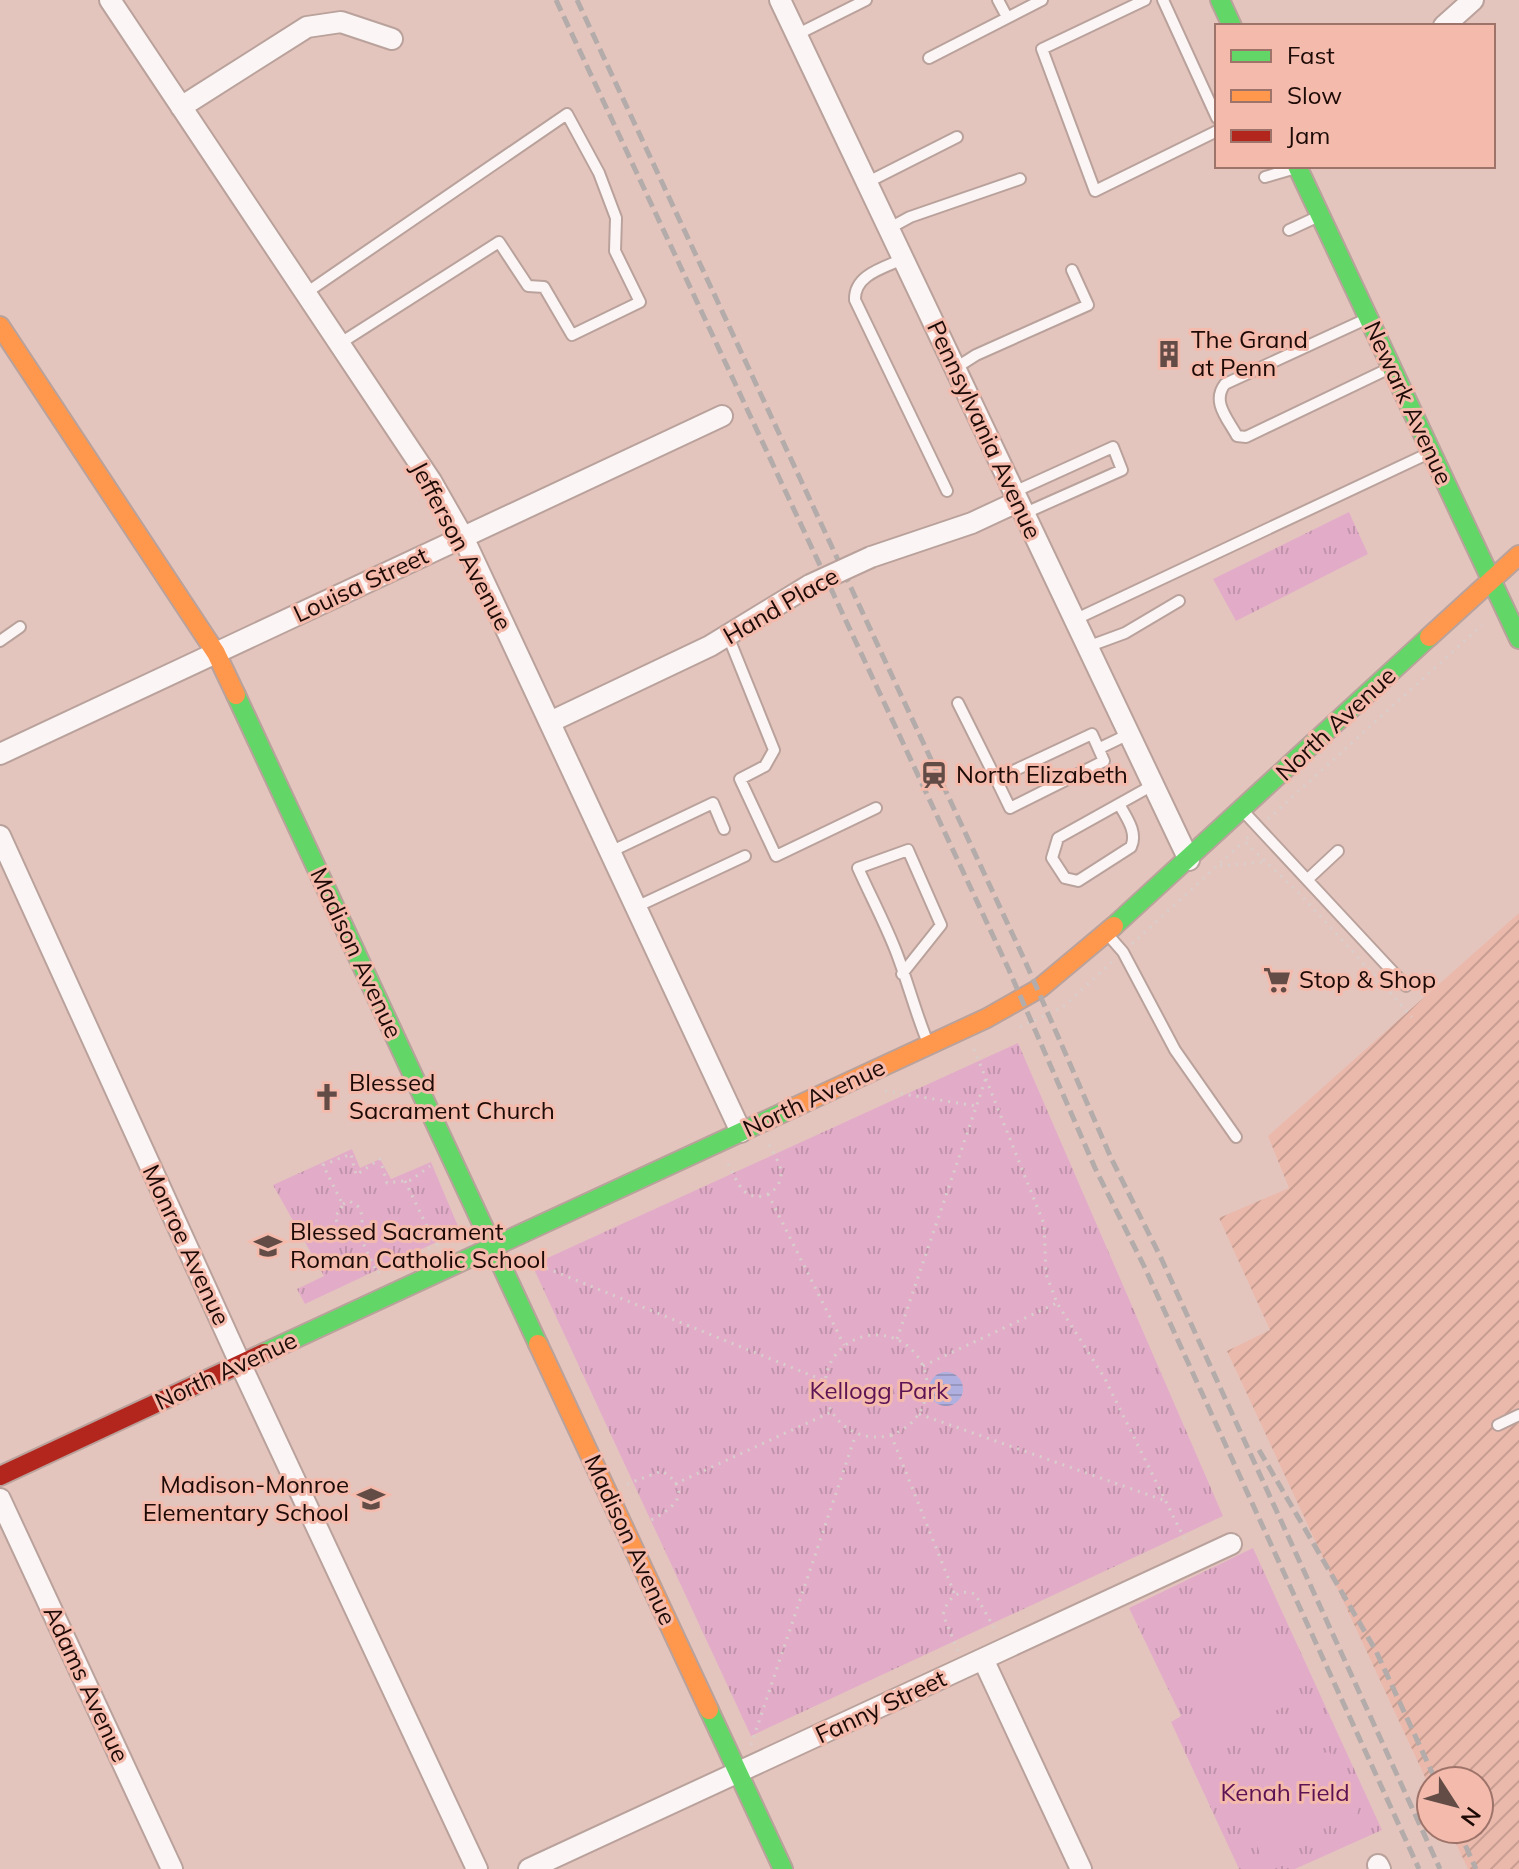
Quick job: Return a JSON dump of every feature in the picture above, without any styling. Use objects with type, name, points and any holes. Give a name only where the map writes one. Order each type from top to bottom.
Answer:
[{"type":"main road","points":[[1220,0],[1231,24]]},
{"type":"main road","name":"Newark Avenue","points":[[1298,168],[1519,639]]},
{"type":"main road","name":"Madison Avenue","points":[[0,326],[216,653],[783,1869]]},
{"type":"main road","name":"North Avenue","points":[[0,1476],[929,1045],[1040,988],[1107,933],[1494,589],[1519,555]]},
{"type":"street","name":"Jefferson Avenue","points":[[110,0],[431,481],[463,537],[741,1132]]},
{"type":"street","name":"Pennsylvania Avenue","points":[[780,0],[1189,860]]},
{"type":"street","points":[[1446,24],[1473,0]]},
{"type":"street","points":[[181,107],[307,27],[341,22],[392,39]]},
{"type":"street","name":"Louisa Street","points":[[0,754],[722,416]]},
{"type":"street","name":"Hand Place","points":[[550,722],[728,636],[810,585],[871,557],[972,523],[1018,503]]},
{"type":"street","points":[[1494,589],[1519,612]]},
{"type":"street","name":"Monroe Avenue","points":[[0,836],[241,1364],[477,1869]]},
{"type":"street","name":"Adams Avenue","points":[[0,1499],[172,1869]]},
{"type":"street","name":"Fanny Street","points":[[529,1869],[1231,1544]]},
{"type":"street","points":[[983,1659],[1081,1869]]},
{"type":"lane","points":[[796,35],[866,0]]},
{"type":"lane","points":[[998,0],[1007,17]]},
{"type":"lane","points":[[929,58],[1042,0]]},
{"type":"lane","points":[[1145,0],[1042,49],[1095,191],[1215,132]]},
{"type":"lane","points":[[1163,0],[1215,114]]},
{"type":"lane","points":[[306,293],[567,114],[599,173],[616,218],[615,251],[640,302],[572,335],[544,287],[528,286],[499,242],[339,344]]},
{"type":"lane","points":[[866,183],[957,137]]},
{"type":"lane","points":[[1265,177],[1295,168]]},
{"type":"lane","points":[[888,229],[910,217],[1020,179]]},
{"type":"lane","points":[[1289,230],[1320,216]]},
{"type":"lane","points":[[903,259],[862,279],[855,291],[855,300],[947,491]]},
{"type":"lane","points":[[954,369],[1088,305],[1072,270]]},
{"type":"lane","points":[[1369,318],[1225,384],[1219,392],[1219,403],[1237,436],[1246,437],[1392,368]]},
{"type":"lane","points":[[1113,447],[1122,470],[1018,503],[1113,447]]},
{"type":"lane","points":[[1074,620],[1344,490],[1431,453]]},
{"type":"lane","points":[[1087,647],[1125,633],[1179,601]]},
{"type":"lane","points":[[0,641],[20,627]]},
{"type":"lane","points":[[728,636],[774,750],[772,759],[765,766],[740,779],[776,856],[876,808]]},
{"type":"lane","points":[[958,703],[1010,808],[1104,761],[1092,734],[996,779]]},
{"type":"lane","points":[[1100,748],[1129,734]]},
{"type":"lane","points":[[1119,804],[1132,829],[1135,840],[1131,847],[1078,881],[1065,878],[1052,858],[1058,838],[1153,785]]},
{"type":"lane","points":[[610,852],[713,803],[724,829]]},
{"type":"lane","points":[[1243,810],[1406,986]]},
{"type":"lane","points":[[902,974],[941,925],[908,850],[858,868],[898,957],[902,974],[929,1045]]},
{"type":"lane","points":[[1308,879],[1338,851]]},
{"type":"lane","points":[[636,907],[745,856]]},
{"type":"lane","points":[[1107,933],[1123,952],[1175,1050],[1236,1137]]},
{"type":"lane","points":[[1498,1425],[1519,1415]]},
{"type":"path","points":[[1412,1017],[1300,894],[1244,841],[1482,625]]},
{"type":"path","points":[[1216,866],[1264,862]]},
{"type":"path","points":[[974,1049],[1044,1224],[1046,1274],[1057,1303],[1104,1377],[1186,1542]]},
{"type":"path","points":[[897,1339],[986,1077]]},
{"type":"path","points":[[884,1091],[976,1106]]},
{"type":"path","points":[[728,1164],[745,1192],[755,1196],[768,1194],[778,1184],[781,1172],[769,1144]]},
{"type":"path","points":[[343,1205],[323,1165],[351,1154],[356,1175],[380,1159],[387,1183],[405,1181],[434,1164]]},
{"type":"path","points":[[405,1181],[436,1245]]},
{"type":"path","points":[[768,1194],[845,1346]]},
{"type":"path","points":[[349,1201],[362,1211],[362,1223],[357,1230],[339,1227],[335,1217],[349,1201]]},
{"type":"path","points":[[357,1230],[377,1273],[464,1232],[458,1218]]},
{"type":"path","points":[[523,1259],[825,1381]]},
{"type":"path","points":[[923,1366],[1057,1303]]},
{"type":"path","points":[[865,1336],[897,1339],[912,1349],[923,1366],[926,1398],[919,1414],[907,1427],[891,1435],[874,1438],[856,1434],[842,1425],[831,1412],[825,1381],[829,1365],[845,1346],[865,1336]]},
{"type":"path","points":[[675,1484],[831,1412]]},
{"type":"path","points":[[919,1414],[1166,1501]]},
{"type":"path","points":[[750,1748],[856,1434]]},
{"type":"path","points":[[891,1435],[955,1595]]},
{"type":"path","points":[[627,1484],[662,1471],[675,1484],[678,1497],[674,1507],[645,1523]]},
{"type":"path","points":[[958,1651],[943,1615],[949,1600],[955,1595],[975,1594],[997,1633]]},
{"type":"shaded area","points":[[1519,913],[1519,1869],[1468,1869],[1457,1845],[1495,1845],[1495,1765],[1419,1765],[1227,1351],[1270,1330],[1219,1218],[1289,1188],[1268,1136]]},
{"type":"green space","points":[[1349,512],[1368,554],[1236,621],[1213,579]]},
{"type":"green space","name":"Kellogg Park","points":[[1018,1043],[1223,1516],[751,1736],[532,1265]]},
{"type":"green space","points":[[352,1149],[360,1168],[380,1159],[391,1179],[431,1162],[460,1231],[305,1304],[297,1289],[324,1276],[273,1185]]},
{"type":"green space","name":"Kenah Field","points":[[1253,1548],[1382,1830],[1295,1869],[1239,1869],[1171,1722],[1181,1716],[1129,1608]]},
{"type":"green space","points":[[1275,1636],[1303,1698],[1208,1742],[1180,1681]]},
{"type":"green space","points":[[1329,1751],[1358,1813],[1262,1857],[1234,1796]]},
{"type":"water","points":[[946,1372],[958,1377],[963,1389],[958,1401],[946,1406],[934,1401],[929,1389],[934,1377]]},
{"type":"railway","points":[[556,0],[1009,970],[1095,1168],[1144,1266],[1419,1869]]},
{"type":"railway","points":[[577,0],[1025,961],[1112,1160],[1161,1258],[1440,1869]]},
{"type":"railway","points":[[1259,1450],[1376,1651],[1429,1765]]},
{"type":"railway","points":[[1465,1845],[1476,1869]]},
{"type":"traffic: fast","points":[[1220,0],[1231,24]]},
{"type":"traffic: fast","points":[[1298,168],[1519,639]]},
{"type":"traffic: fast","points":[[1114,926],[1429,637]]},
{"type":"traffic: fast","points":[[236,695],[538,1344]]},
{"type":"traffic: fast","points":[[264,1353],[795,1107]]},
{"type":"traffic: fast","points":[[709,1710],[783,1869]]},
{"type":"traffic: slow","points":[[0,326],[216,653],[236,695]]},
{"type":"traffic: slow","points":[[1429,637],[1519,555]]},
{"type":"traffic: slow","points":[[795,1107],[987,1018],[1040,988],[1114,926]]},
{"type":"traffic: slow","points":[[538,1344],[709,1710]]},
{"type":"traffic: jam","points":[[0,1476],[264,1353]]},
{"type":"place","name":"The Grand at Penn","points":[[1169,354]]},
{"type":"place","name":"North Elizabeth","points":[[934,775]]},
{"type":"place","name":"Stop & Shop","points":[[1277,980]]},
{"type":"place","name":"Blessed Sacrament Church","points":[[327,1097]]},
{"type":"place","name":"Blessed Sacrament Roman Catholic School","points":[[268,1246]]},
{"type":"place","name":"Madison-Monroe Elementary School","points":[[371,1499]]}]
